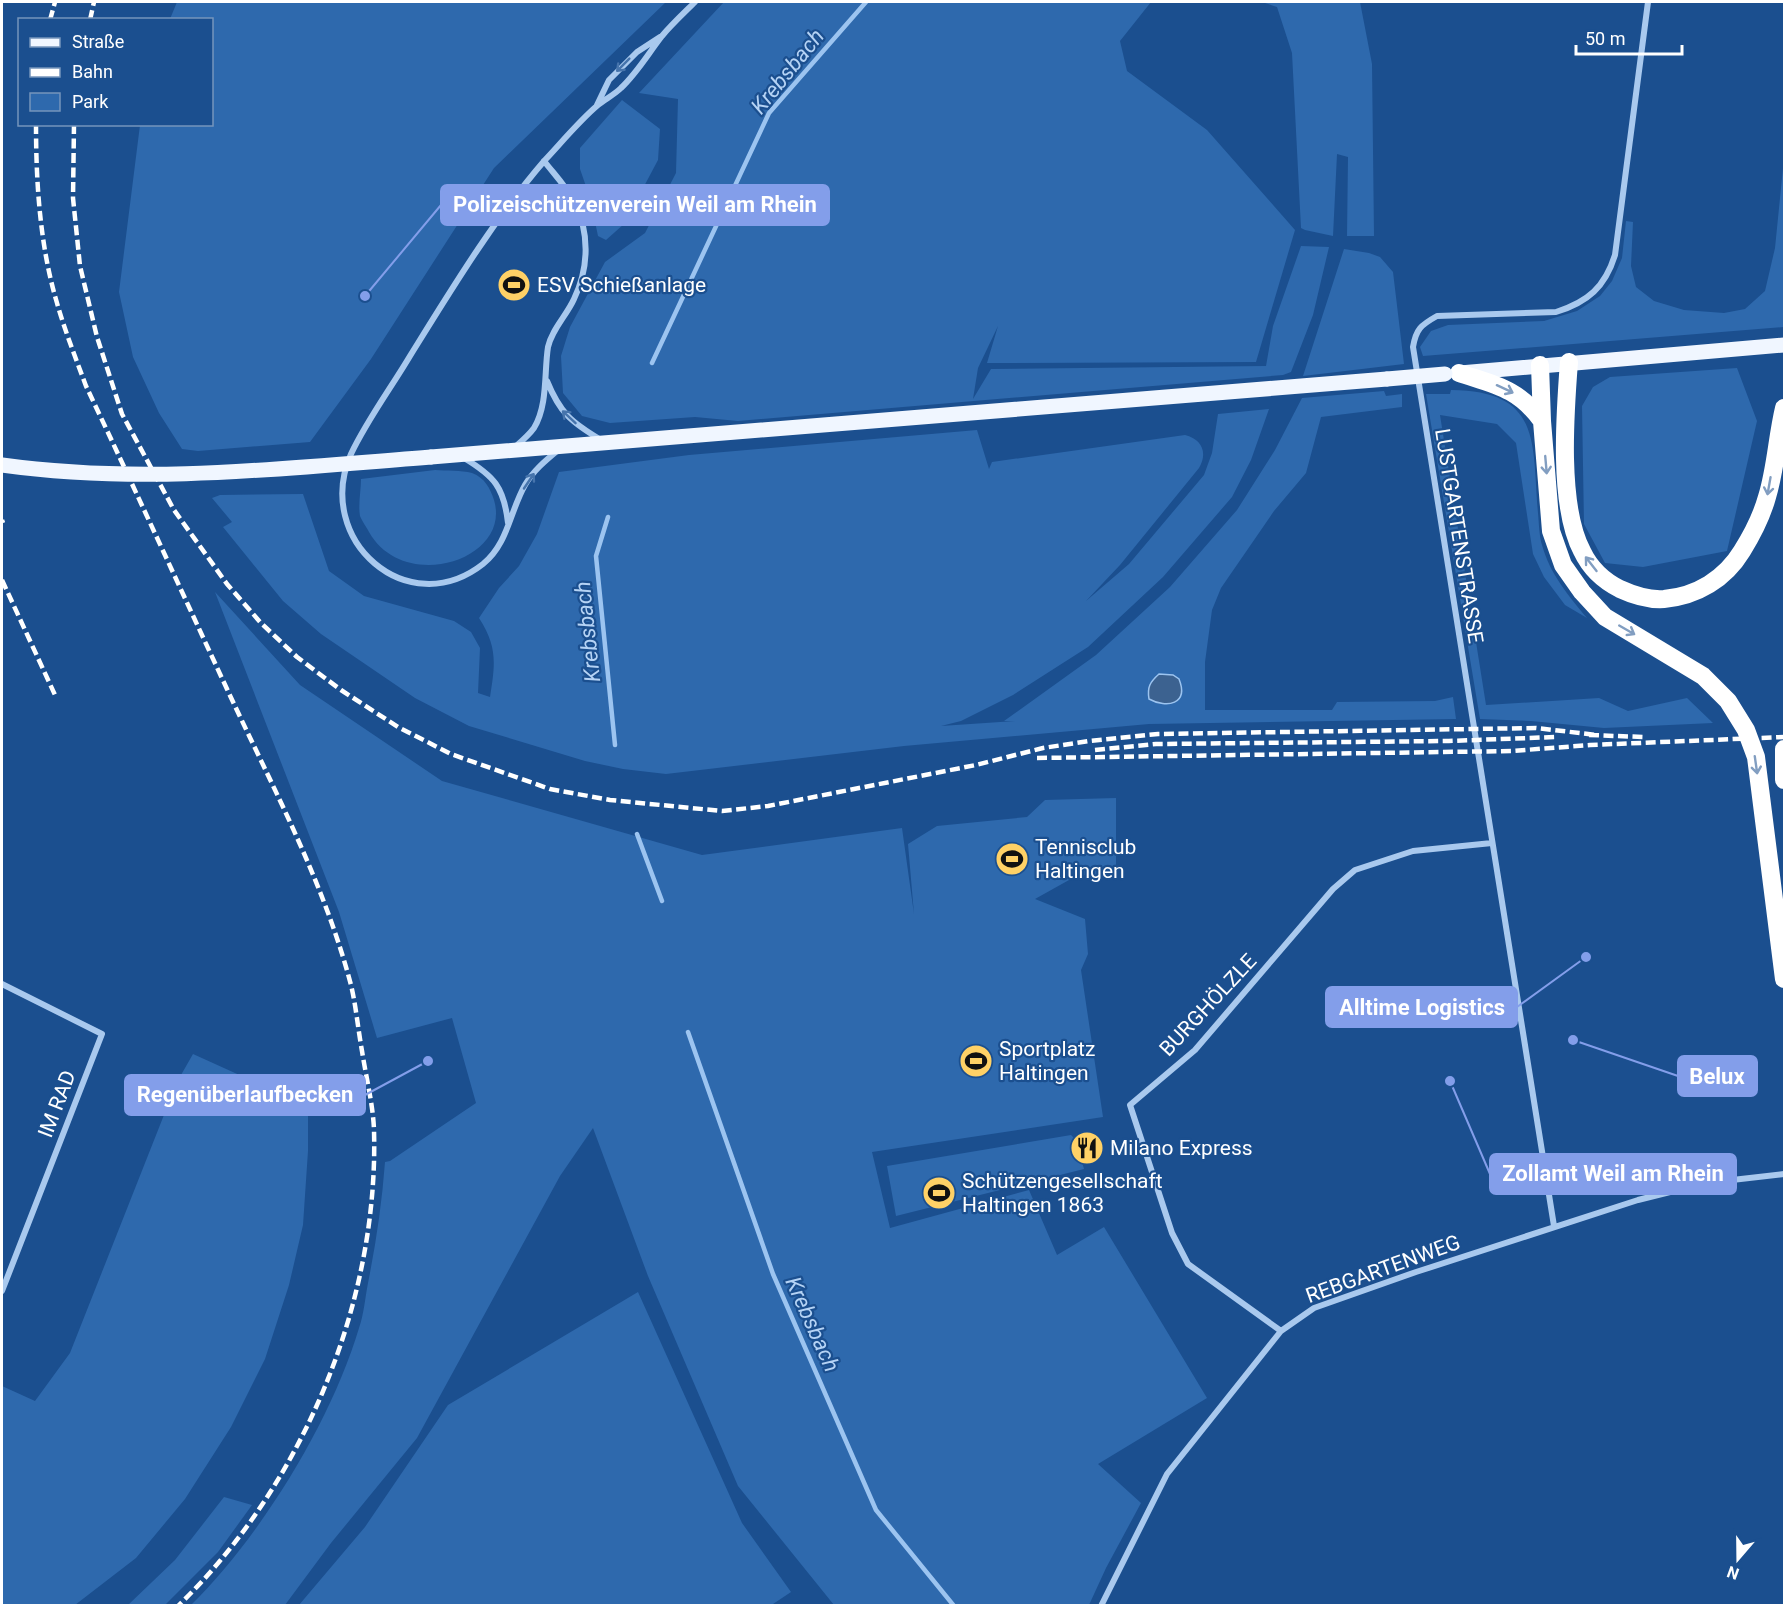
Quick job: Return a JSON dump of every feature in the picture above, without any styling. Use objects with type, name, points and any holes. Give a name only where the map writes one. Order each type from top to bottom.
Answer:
[{"type":"highway","points":[[1569,362],[1565,445],[1570,517],[1582,552],[1603,578],[1630,594],[1659,599],[1677,598],[1694,593],[1714,582],[1729,568],[1742,552],[1767,497],[1785,408]]},
{"type":"highway","points":[[1540,364],[1551,531],[1563,565],[1582,592],[1605,617],[1703,676],[1728,701],[1746,730],[1756,757],[1785,979]]},
{"type":"highway","points":[[1452,373],[1495,385],[1523,398],[1542,421]]},
{"type":"highway","points":[[1785,750],[1785,780]]},
{"type":"main road","points":[[2,465],[87,474],[201,475],[1785,345]]},
{"type":"street","points":[[562,447],[531,476],[501,543],[484,564],[470,573],[434,584],[406,580],[385,571],[372,562],[353,538],[343,509],[344,481],[351,454],[436,315],[490,232],[544,161],[597,105],[620,90],[647,59],[662,36],[695,2]]},
{"type":"street","name":"LUSTGARTENSTRASSE","points":[[1554,1226],[1413,347],[1415,333],[1437,316],[1556,312],[1574,306],[1590,296],[1602,283],[1615,255],[1648,2]]},
{"type":"street","points":[[597,105],[609,80],[637,52],[662,36]]},
{"type":"street","points":[[513,450],[538,422],[549,344],[574,299],[584,274],[586,253],[583,225],[574,200],[544,161]]},
{"type":"street","points":[[546,378],[562,411],[583,429],[606,443]]},
{"type":"street","points":[[459,455],[494,479],[502,492],[508,524]]},
{"type":"street","name":"BURGHÖLZLE","points":[[1281,1331],[1188,1264],[1172,1233],[1130,1105],[1195,1050],[1333,889],[1355,870],[1413,851],[1492,843]]},
{"type":"street","name":"IM RAD","points":[[2,984],[102,1034],[2,1291]]},
{"type":"street","name":"REBGARTENWEG","points":[[1101,1605],[1167,1474],[1281,1331],[1314,1308],[1554,1226],[1638,1200],[1706,1183],[1783,1174]]},
{"type":"green space","points":[[177,2],[666,2],[494,168],[371,359],[310,442],[198,451],[182,449],[159,413],[133,357],[119,292],[140,126],[213,126],[213,18],[170,18]]},
{"type":"green space","points":[[724,2],[1151,2],[1120,41],[1127,71],[1207,130],[1295,230],[1256,362],[987,363],[998,326],[978,368],[973,399],[991,369],[1266,366],[1273,326],[1301,246],[1329,247],[1313,315],[1291,372],[1283,375],[738,421],[695,417],[610,423],[582,416],[563,393],[561,356],[570,327],[605,262],[645,233],[676,173],[678,99],[639,93]]},
{"type":"green space","points":[[1262,2],[1360,2],[1372,64],[1374,236],[1347,236],[1348,157],[1337,154],[1333,236],[1301,228],[1292,53],[1277,7]]},
{"type":"green space","points":[[622,100],[660,129],[658,160],[624,224],[606,240],[598,236],[590,198],[580,169],[580,148]]},
{"type":"green space","points":[[1784,158],[1784,327],[1423,356],[1420,347],[1431,331],[1448,325],[1544,321],[1577,311],[1600,296],[1612,281],[1622,258],[1626,221],[1633,222],[1631,266],[1636,287],[1654,301],[1684,310],[1724,313],[1745,309],[1765,291],[1775,248]]},
{"type":"green space","points":[[1344,249],[1380,257],[1393,272],[1404,364],[1303,376]]},
{"type":"green space","points":[[1737,368],[1757,421],[1727,551],[1643,567],[1605,563],[1584,524],[1582,406],[1593,387],[1610,377]]},
{"type":"green space","points":[[1451,390],[1481,393],[1502,400],[1517,411],[1526,425],[1532,443],[1539,529],[1545,556],[1555,575],[1587,618],[1565,605],[1544,577],[1533,554],[1516,443],[1497,424],[1440,415],[1486,705],[1599,698],[1628,711],[1687,698],[1713,723],[1604,728],[1480,719],[1426,394],[1450,394]]},
{"type":"green space","points":[[1384,391],[1386,396],[1402,394],[1402,407],[1321,417],[1306,473],[1274,511],[1221,588],[1212,610],[1205,662],[1205,710],[1332,710],[1337,702],[1435,701],[1453,697],[1456,719],[1149,724],[904,746],[666,774],[623,769],[585,761],[469,726],[415,698],[321,634],[283,601],[223,527],[232,522],[212,498],[220,495],[303,494],[329,571],[364,596],[454,621],[471,632],[480,648],[478,693],[490,697],[494,656],[489,638],[479,618],[499,588],[519,566],[537,534],[559,472],[689,455],[977,430],[989,469],[992,462],[1185,435],[1196,440],[1203,452],[1199,468],[1120,565],[1086,601],[1129,564],[1204,475],[1212,453],[1218,414],[1269,409],[1251,460],[1232,497],[1163,577],[1088,647],[1013,695],[961,721],[941,726],[1015,721],[1004,721],[1096,655],[1170,587],[1237,510],[1275,450],[1302,398]]},
{"type":"green space","points":[[435,470],[468,472],[484,481],[494,500],[495,521],[487,539],[472,553],[451,562],[429,565],[406,562],[385,551],[362,520],[359,507],[361,479]]},
{"type":"green space","points":[[215,592],[300,685],[442,781],[702,855],[902,828],[914,914],[908,844],[937,826],[1027,817],[1045,800],[1116,798],[1116,875],[1078,875],[1035,899],[1085,919],[1088,954],[1081,970],[1103,1117],[872,1152],[890,1228],[1029,1190],[1057,1255],[1104,1227],[1207,1398],[1098,1464],[1141,1503],[1089,1605],[834,1605],[738,1486],[648,1276],[593,1128],[560,1176],[417,1438],[331,1543],[285,1605],[191,1605],[243,1546],[268,1512],[312,1439],[331,1401],[347,1364],[362,1317],[378,1223],[385,1162],[390,1161],[476,1103],[452,1018],[377,1038],[339,912]]},
{"type":"green space","points":[[193,1054],[308,1106],[308,1151],[303,1225],[289,1285],[265,1359],[231,1427],[185,1499],[136,1558],[75,1605],[2,1605],[2,1386],[35,1401],[70,1353],[177,1082]]},
{"type":"green space","name":"Schützengesellschaft Haltingen 1863","points":[[1071,1135],[1076,1140],[1084,1169],[896,1216],[887,1166]]},
{"type":"green space","points":[[638,1292],[742,1523],[791,1592],[770,1606],[299,1605],[365,1527],[448,1405]]},
{"type":"green space","points":[[224,1497],[252,1505],[218,1552],[165,1605],[128,1605],[175,1560]]},
{"type":"shaded area","points":[[1159,674],[1173,675],[1179,679],[1181,694],[1179,699],[1163,704],[1149,699],[1150,685]]},
{"type":"waterway","name":"Krebsbach","points":[[652,363],[769,113],[866,2]]},
{"type":"waterway","name":"Krebsbach","points":[[608,517],[596,556],[615,745]]},
{"type":"waterway","name":"Krebsbach","points":[[637,834],[662,901]]},
{"type":"waterway","name":"Krebsbach","points":[[688,1032],[773,1274],[876,1510],[954,1606]]},
{"type":"railway","points":[[51,18],[55,2]]},
{"type":"railway","points":[[90,18],[94,2]]},
{"type":"railway","points":[[36,126],[38,192],[43,237],[51,281],[64,324],[86,386],[296,835],[327,909],[351,985],[374,1130],[372,1195],[363,1260],[347,1325],[324,1388],[296,1448],[262,1505],[222,1558],[178,1606]]},
{"type":"railway","points":[[74,126],[73,198],[80,266],[97,337],[122,414],[174,510],[227,584],[261,623],[297,657],[341,690],[398,727],[451,754],[550,789],[610,800],[722,811],[768,806],[976,765],[1043,748],[1158,734],[1536,728],[1597,735]]},
{"type":"railway","points":[[2,580],[55,695]]},
{"type":"railway","points":[[1589,735],[1643,737]]},
{"type":"railway","points":[[1095,750],[1156,744],[1449,741],[1556,737]]},
{"type":"railway","points":[[1037,758],[1512,751],[1590,745],[1784,737]]},
{"type":"place","name":"ESV Schießanlage","points":[[514,285]]},
{"type":"place","name":"Polizeischützenverein Weil am Rhein","points":[[365,296]]},
{"type":"place","name":"Tennisclub Haltingen","points":[[1012,859]]},
{"type":"place","name":"Alltime Logistics","points":[[1586,957]]},
{"type":"place","name":"Belux","points":[[1573,1040]]},
{"type":"place","name":"Regenüberlaufbecken","points":[[428,1061]]},
{"type":"place","name":"Sportplatz Haltingen","points":[[976,1061]]},
{"type":"place","name":"Zollamt Weil am Rhein","points":[[1450,1081]]},
{"type":"place","name":"Milano Express","points":[[1087,1148]]},
{"type":"place","name":"Schützengesellschaft Haltingen 1863","points":[[939,1193]]}]
